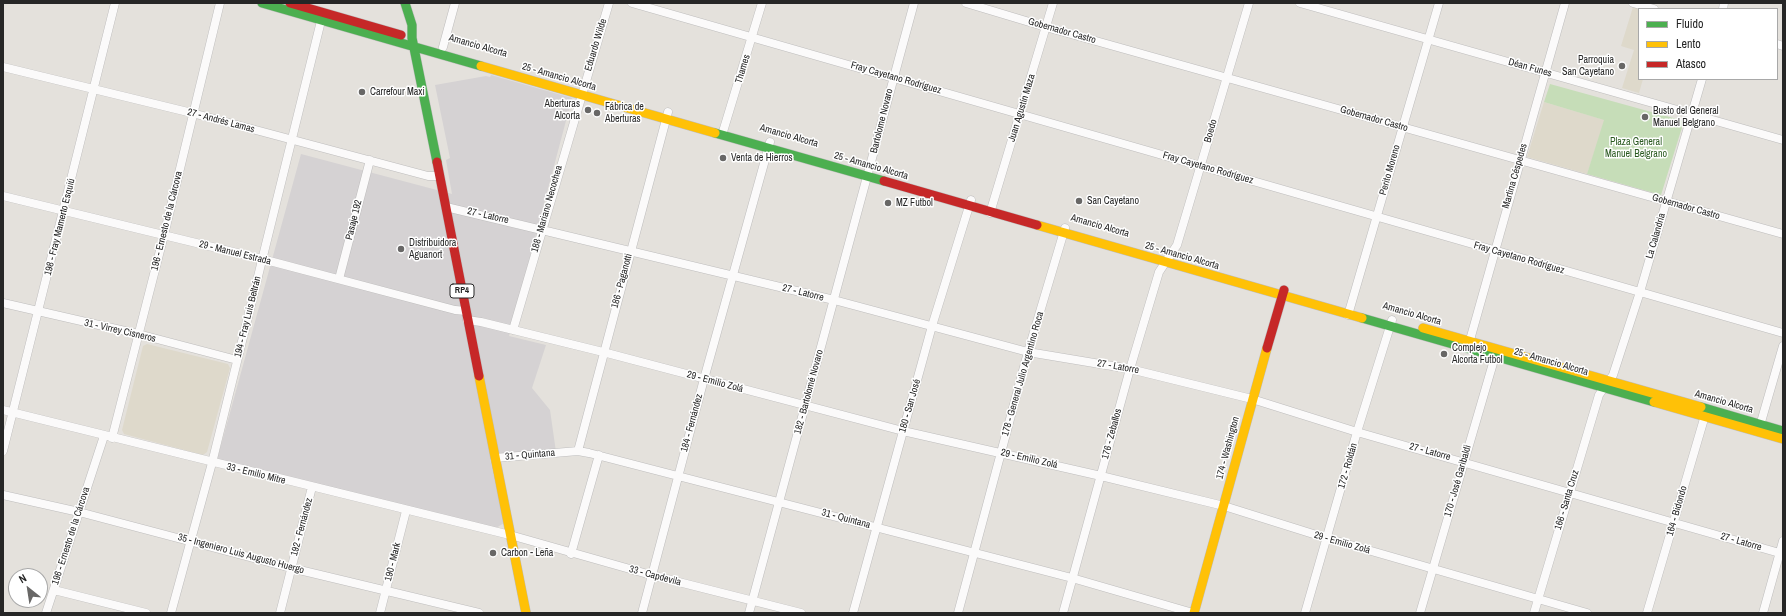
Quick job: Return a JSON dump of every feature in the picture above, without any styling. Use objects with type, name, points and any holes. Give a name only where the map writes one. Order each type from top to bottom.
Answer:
[{"type":"main road","points":[[262,3],[302,8],[321,21],[413,42]]},
{"type":"main road","points":[[290,3],[413,42]]},
{"type":"main road","name":"RP4","points":[[397,3],[405,26],[413,42]]},
{"type":"main road","name":"RP4","points":[[405,3],[412,25],[413,42],[526,613]]},
{"type":"main road","name":"Amancio Alcorta","points":[[413,42],[443,47],[582,91]]},
{"type":"main road","name":"25 - Amancio Alcorta","points":[[413,42],[970,203]]},
{"type":"main road","name":"Amancio Alcorta","points":[[970,203],[1166,260]]},
{"type":"main road","name":"25 - Amancio Alcorta","points":[[1166,260],[1349,312]]},
{"type":"main road","name":"174 - Washington","points":[[1193,613],[1224,506],[1252,399],[1284,293]]},
{"type":"main road","name":"Amancio Alcorta","points":[[1349,312],[1391,323]]},
{"type":"main road","name":"25 - Amancio Alcorta","points":[[1391,323],[1468,345],[1603,388],[1759,428],[1783,439]]},
{"type":"main road","name":"Amancio Alcorta","points":[[1496,354],[1609,380],[1705,413]]},
{"type":"main road","name":"Amancio Alcorta","points":[[1759,428],[1783,431]]},
{"type":"street","name":"198 - Fray Mamerto Esquiú","points":[[3,452],[115,3]]},
{"type":"street","name":"196 - Ernesto de la Cárcova","points":[[112,438],[164,235],[192,113],[220,3]]},
{"type":"street","points":[[443,47],[456,3]]},
{"type":"street","name":"Eduardo Wilde","points":[[582,91],[609,3]]},
{"type":"street","name":"Fray Cayetano Rodríguez","points":[[632,3],[1783,333]]},
{"type":"street","name":"Thames","points":[[723,132],[762,3]]},
{"type":"street","name":"Bartolome Novaro","points":[[868,174],[914,3]]},
{"type":"street","name":"Gobernador Castro","points":[[966,3],[1046,27],[1783,234]]},
{"type":"street","name":"Juan Agustín Maza","points":[[992,210],[1053,3]]},
{"type":"street","name":"Boedo","points":[[1166,260],[1177,245],[1249,3]]},
{"type":"street","name":"Déan Funes","points":[[1300,3],[1783,140]]},
{"type":"street","name":"Perito Moreno","points":[[1349,312],[1439,3]]},
{"type":"street","name":"Martina Céspedes","points":[[1468,345],[1565,3]]},
{"type":"street","points":[[1633,3],[1650,8]]},
{"type":"street","name":"194 - Fray Luis Beltrán","points":[[171,613],[212,463],[321,21]]},
{"type":"street","name":"27 - Andrés Lamas","points":[[3,68],[192,113],[428,176],[439,176]]},
{"type":"street","name":"La Calandria","points":[[1603,388],[1613,375],[1640,292],[1702,80]]},
{"type":"street","name":"188 - Mariano Necochea","points":[[513,330],[582,91]]},
{"type":"street","name":"186 - Paganotti","points":[[578,451],[667,115]]},
{"type":"street","name":"184 - Fernández","points":[[642,613],[704,379],[769,145]]},
{"type":"street","name":"Pasaje 192","points":[[339,279],[370,160]]},
{"type":"street","name":"182 - Bartolomé Novaro","points":[[749,613],[868,174]]},
{"type":"street","name":"29 - Manuel Estrada","points":[[3,196],[262,259],[455,310],[466,311]]},
{"type":"street","name":"180 - San José","points":[[853,613],[932,326],[970,203]]},
{"type":"street","name":"27 - Latorre","points":[[446,207],[631,250],[834,300],[1028,352],[1130,369],[1252,399],[1358,432],[1464,461],[1674,524],[1781,554]]},
{"type":"street","name":"178 - General Julio Argentino Roca","points":[[958,613],[976,552],[1028,352],[1064,231]]},
{"type":"street","name":"176 - Zeballos","points":[[1063,613],[1130,369],[1159,272],[1166,260]]},
{"type":"street","name":"31 - Virrey Cisneros","points":[[3,303],[138,334],[237,360]]},
{"type":"street","name":"29 - Emilio Zolá","points":[[467,320],[603,352],[903,431],[1101,476],[1224,506],[1326,538],[1587,613]]},
{"type":"street","name":"172 - Roldán","points":[[1305,613],[1391,323]]},
{"type":"street","points":[[1759,428],[1783,346]]},
{"type":"street","name":"170 - José Garibaldi","points":[[1420,613],[1496,354]]},
{"type":"street","name":"166 - Santa Cruz","points":[[1534,613],[1599,395],[1603,388]]},
{"type":"street","name":"33 - Emilio Mitre","points":[[3,410],[406,511],[510,535]]},
{"type":"street","name":"164 - Bidondo","points":[[1647,613],[1705,413]]},
{"type":"street","name":"196 - Ernesto de la Cárcova","points":[[46,613],[104,436]]},
{"type":"street","name":"31 - Quintana","points":[[495,458],[578,451],[599,455],[678,477],[976,552],[1193,613]]},
{"type":"street","points":[[571,554],[599,455]]},
{"type":"street","name":"192 - Fernández","points":[[280,613],[312,487]]},
{"type":"street","name":"35 - Ingeniero Luis Augusto Huergo","points":[[3,495],[79,512],[291,568],[479,613]]},
{"type":"street","name":"190 - Mark","points":[[380,613],[406,511]]},
{"type":"street","name":"33 - Capdevila","points":[[510,535],[571,554],[801,613]]},
{"type":"street","points":[[1763,613],[1781,554],[1783,540]]},
{"type":"street","points":[[54,590],[146,613]]},
{"type":"shaded area","points":[[1633,7],[1638,8],[1638,80],[1643,80],[1639,93],[1622,88],[1634,50],[1621,46]]},
{"type":"shaded area","points":[[491,75],[572,98],[509,336],[546,345],[532,388],[550,410],[556,452],[490,459],[504,523],[496,528],[217,460],[301,154],[452,194],[446,160],[450,158],[435,85],[486,76],[490,77]]},
{"type":"shaded area","points":[[1544,102],[1605,120],[1587,174],[1527,157]]},
{"type":"shaded area","points":[[147,344],[228,364],[230,368],[207,452],[203,455],[124,434],[122,430],[143,346]]},
{"type":"green space","name":"Plaza General Manuel Belgrano","points":[[1550,84],[1684,121],[1661,195],[1587,174],[1604,120],[1544,102]]},
{"type":"traffic: fast","points":[[262,3],[481,66]]},
{"type":"traffic: fast","points":[[405,3],[412,25],[412,38],[437,162]]},
{"type":"traffic: fast","points":[[715,133],[884,181]]},
{"type":"traffic: fast","points":[[1362,318],[1654,402]]},
{"type":"traffic: fast","points":[[1701,407],[1783,431]]},
{"type":"traffic: slow","points":[[481,66],[715,133]]},
{"type":"traffic: slow","points":[[1037,225],[1362,318]]},
{"type":"traffic: slow","points":[[1423,328],[1701,407]]},
{"type":"traffic: slow","points":[[1194,613],[1267,348]]},
{"type":"traffic: slow","points":[[479,376],[526,613]]},
{"type":"traffic: slow","points":[[1654,402],[1783,439]]},
{"type":"traffic: jam","points":[[290,3],[401,35]]},
{"type":"traffic: jam","points":[[437,162],[479,376]]},
{"type":"traffic: jam","points":[[884,181],[1037,225]]},
{"type":"traffic: jam","points":[[1267,348],[1284,290]]},
{"type":"place","name":"Parroquia San Cayetano","points":[[1622,66]]},
{"type":"place","name":"Carrefour Maxi","points":[[362,92]]},
{"type":"place","name":"Aberturas Alcorta","points":[[588,110]]},
{"type":"place","name":"Fábrica de Aberturas","points":[[597,113]]},
{"type":"place","name":"Busto del General Manuel Belgrano","points":[[1645,117]]},
{"type":"place","name":"Venta de Hierros","points":[[723,158]]},
{"type":"place","name":"San Cayetano","points":[[1079,201]]},
{"type":"place","name":"MZ Futbol","points":[[888,203]]},
{"type":"place","name":"Distribuidora Aguanort","points":[[401,249]]},
{"type":"place","name":"Complejo Alcorta Futbol","points":[[1444,354]]},
{"type":"place","name":"Carbon - Leña","points":[[493,553]]}]
